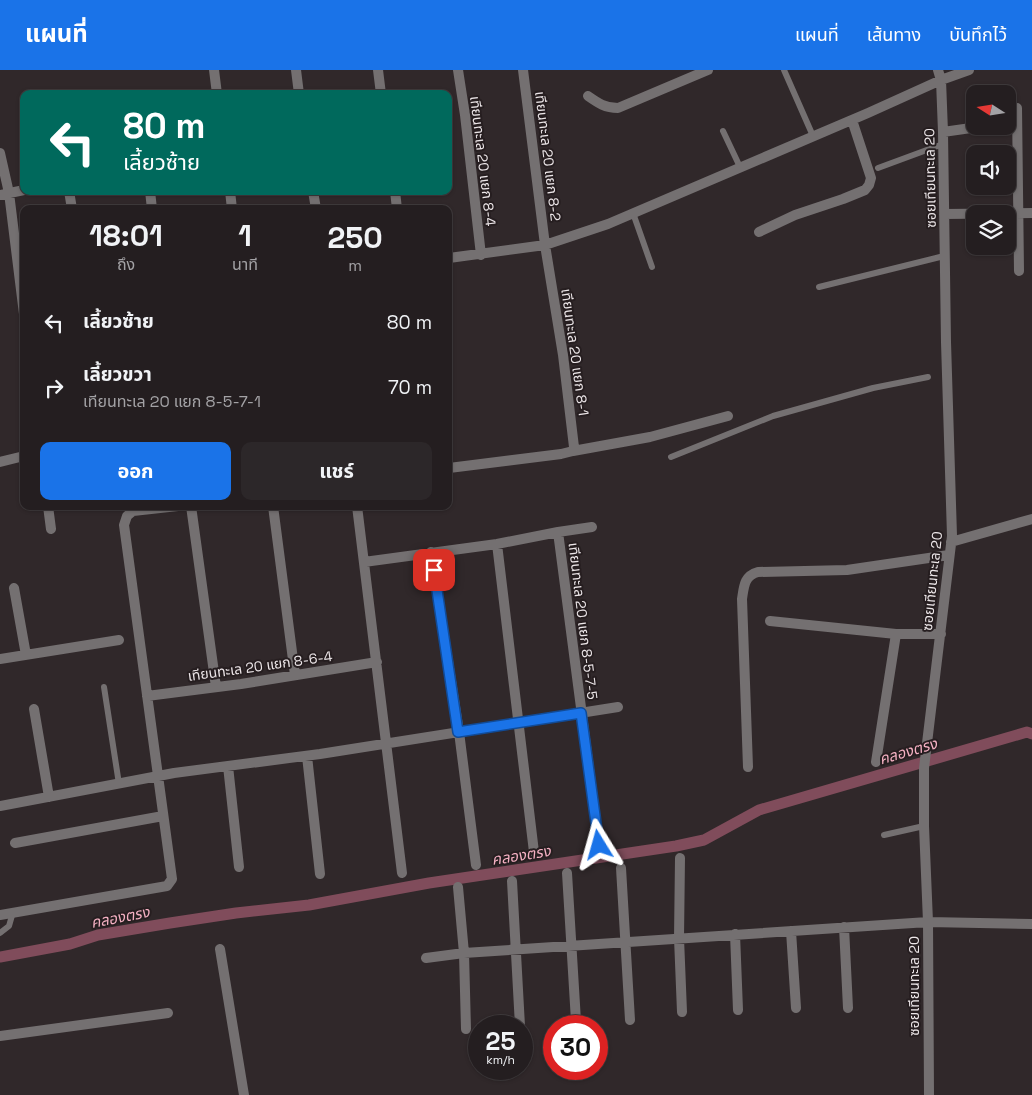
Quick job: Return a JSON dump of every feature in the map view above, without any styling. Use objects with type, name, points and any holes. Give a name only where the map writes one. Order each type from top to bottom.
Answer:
[{"type":"street","points":[[214,70],[216,90]]},
{"type":"street","points":[[296,70],[298,90]]},
{"type":"street","points":[[378,70],[380,90]]},
{"type":"street","name":"เทียนทะเล 20 แยก 8-4","points":[[458,70],[481,255]]},
{"type":"street","name":"เทียนทะเล 20 แยก 8-2","points":[[523,70],[545,245]]},
{"type":"street","points":[[588,96],[609,108],[618,108],[708,70]]},
{"type":"street","points":[[452,258],[545,245],[608,224],[852,120],[940,75],[969,70]]},
{"type":"street","name":"ซอยเทียนทะเล 20","points":[[929,1095],[928,922],[924,826],[924,768],[951,542],[944,373],[944,144],[940,75]]},
{"type":"street","points":[[1016,108],[1019,272]]},
{"type":"street","points":[[759,232],[795,215],[865,190],[870,185],[871,178],[852,120]]},
{"type":"street","points":[[943,132],[966,129]]},
{"type":"street","points":[[0,153],[4,194],[20,290]]},
{"type":"street","points":[[4,194],[20,191]]},
{"type":"street","points":[[944,214],[1032,213]]},
{"type":"street","name":"เทียนทะเล 20 แยก 8-1","points":[[545,245],[563,355],[574,441],[573,450]]},
{"type":"street","points":[[452,468],[561,454],[573,450],[650,437],[728,416]]},
{"type":"street","points":[[0,462],[20,457]]},
{"type":"street","points":[[49,510],[51,529]]},
{"type":"street","points":[[0,914],[167,886],[172,879],[124,525],[127,516],[133,511],[142,510]]},
{"type":"street","points":[[192,510],[216,687]]},
{"type":"street","points":[[274,510],[295,675]]},
{"type":"street","points":[[358,510],[402,873]]},
{"type":"street","points":[[951,542],[1032,520]]},
{"type":"street","points":[[364,562],[497,544],[558,532],[592,528]]},
{"type":"street","name":"เทียนทะเล 20 แยก 8-5-7-5","points":[[558,532],[599,845]]},
{"type":"street","points":[[497,544],[534,852]]},
{"type":"street","points":[[431,552],[476,865]]},
{"type":"street","points":[[748,767],[742,599],[746,578],[750,574],[758,572],[847,570],[949,555]]},
{"type":"street","points":[[14,588],[26,655]]},
{"type":"street","points":[[770,621],[896,634],[941,634]]},
{"type":"street","points":[[876,762],[896,634]]},
{"type":"street","points":[[0,659],[119,640]]},
{"type":"street","name":"เทียนทะเล 20 แยก 8-6-4","points":[[147,696],[377,662]]},
{"type":"street","points":[[0,806],[157,776],[307,756],[618,707]]},
{"type":"street","points":[[34,709],[49,797]]},
{"type":"street","points":[[307,756],[320,874]]},
{"type":"street","points":[[228,766],[239,867]]},
{"type":"street","points":[[15,843],[163,816]]},
{"type":"street","points":[[680,858],[682,1012]]},
{"type":"street","points":[[621,868],[630,1020]]},
{"type":"street","points":[[567,873],[576,1015]]},
{"type":"street","points":[[512,881],[519,1015]]},
{"type":"street","points":[[458,887],[464,952],[466,1029]]},
{"type":"street","points":[[426,958],[464,952],[928,922],[1032,924]]},
{"type":"street","points":[[844,927],[848,1008]]},
{"type":"street","points":[[791,931],[796,1008]]},
{"type":"street","points":[[735,934],[738,1010]]},
{"type":"street","points":[[220,949],[244,1095]]},
{"type":"street","points":[[0,1036],[168,1013]]},
{"type":"lane","points":[[784,70],[813,136]]},
{"type":"lane","points":[[723,131],[740,167]]},
{"type":"lane","points":[[878,168],[944,144]]},
{"type":"lane","points":[[633,213],[652,267]]},
{"type":"lane","points":[[818,287],[944,256]]},
{"type":"lane","points":[[671,457],[773,416],[873,388],[928,377]]},
{"type":"lane","points":[[104,687],[119,784]]},
{"type":"lane","points":[[884,835],[924,826]]},
{"type":"lane","points":[[0,933],[9,926],[13,912]]},
{"type":"waterway","name":"คลองตรง","points":[[0,957],[70,944],[98,935],[170,923],[309,905],[429,883],[676,846],[704,840],[759,810],[1027,732],[1032,734]]},
{"type":"route","points":[[434,570],[458,732],[581,713],[599,845]]}]
